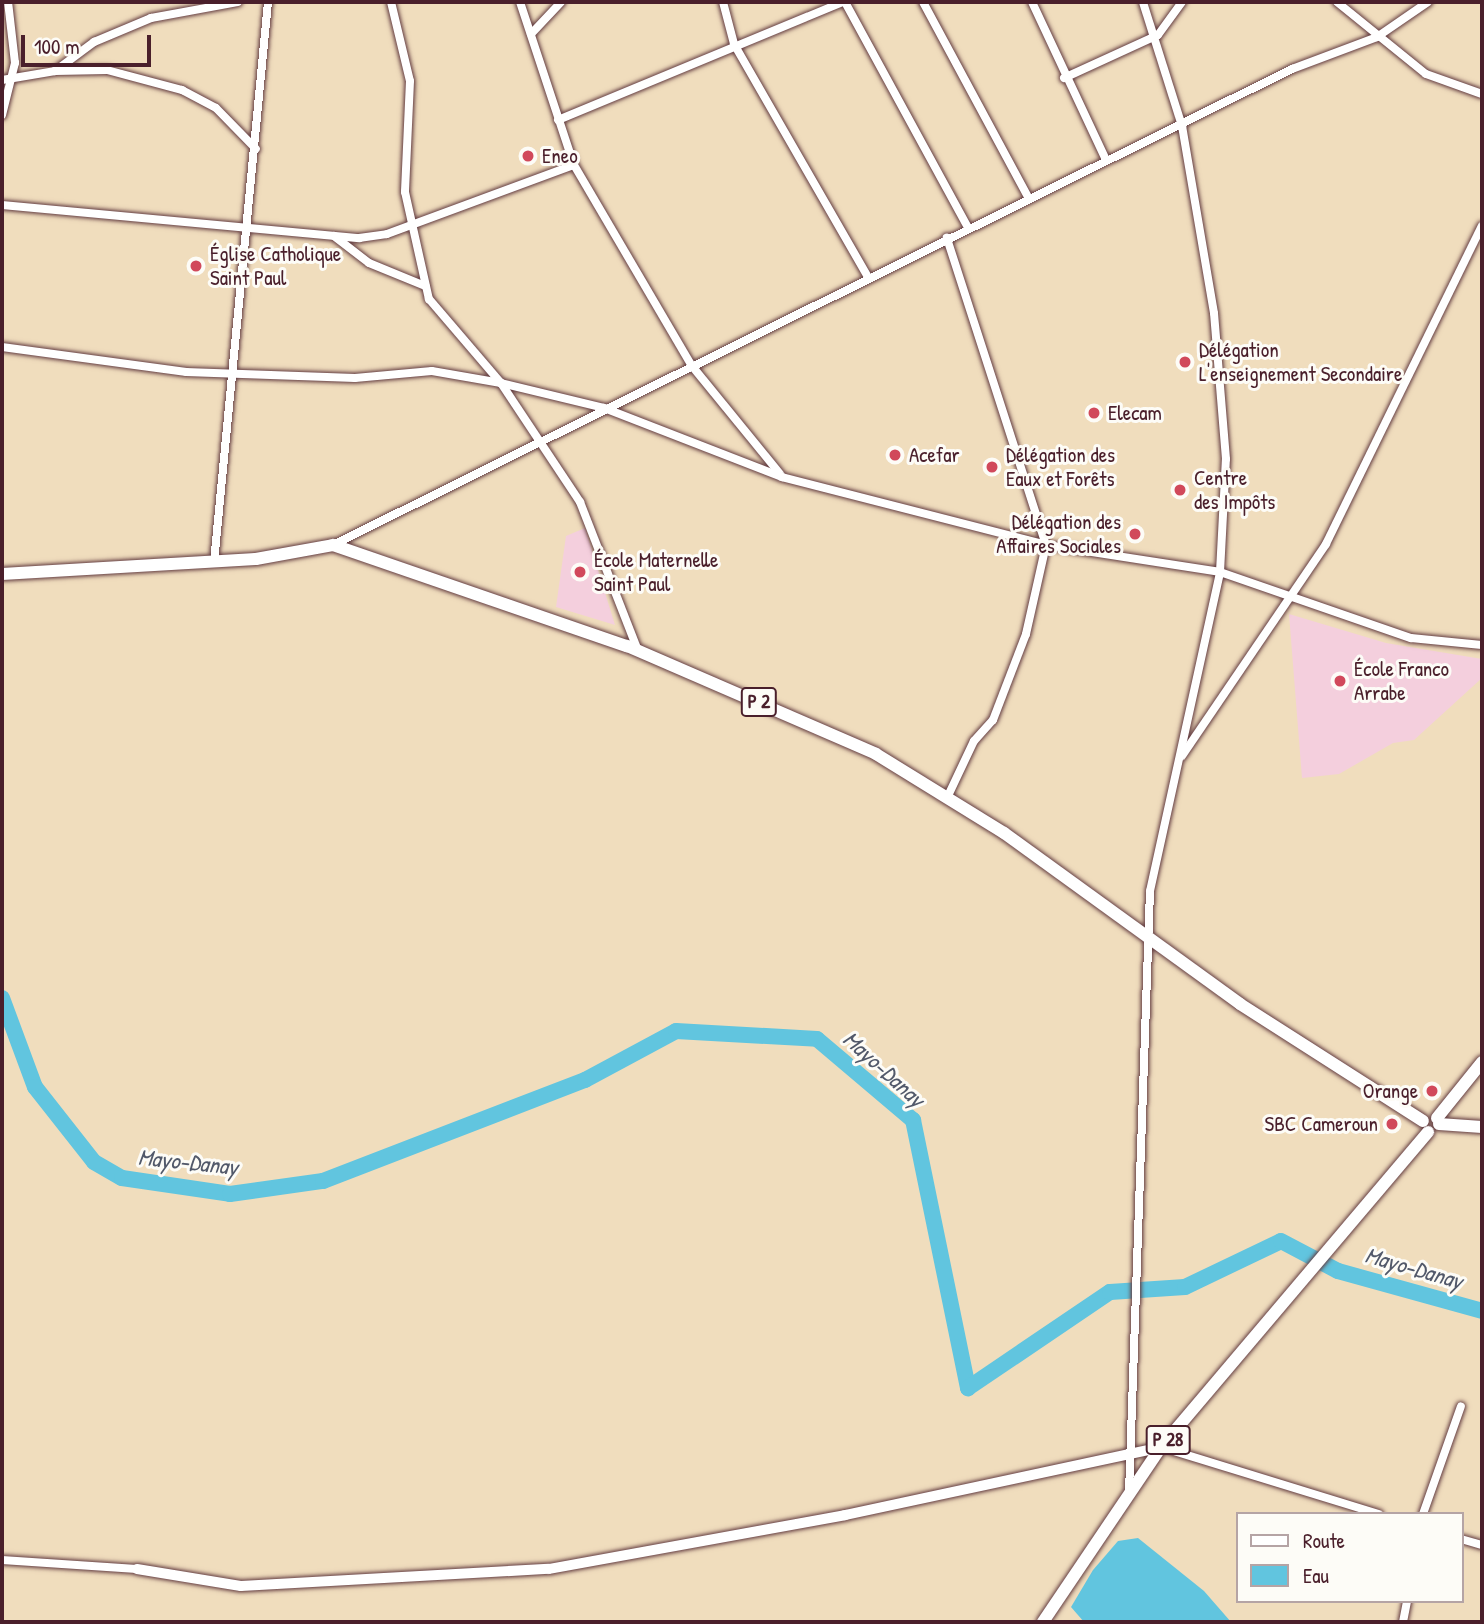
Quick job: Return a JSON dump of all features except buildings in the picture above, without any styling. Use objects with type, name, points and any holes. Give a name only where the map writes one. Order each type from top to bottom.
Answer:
[{"type":"main road","name":"P 2","points":[[2,574],[214,562],[332,545],[638,651],[876,754],[947,798],[1147,935],[1240,1004],[1426,1126]]},
{"type":"main road","points":[[1438,1121],[1482,1062]]},
{"type":"main road","points":[[1426,1126],[1438,1121],[1482,1127]]},
{"type":"main road","name":"P 28","points":[[1043,1622],[1161,1447],[1331,1245],[1426,1126]]},
{"type":"main road","points":[[137,1569],[241,1586],[550,1569],[845,1515],[1130,1449],[1161,1447]]},
{"type":"street","points":[[2,115],[14,78],[8,2]]},
{"type":"street","points":[[55,71],[93,42],[151,18],[238,2]]},
{"type":"street","points":[[214,562],[244,230],[256,149],[268,2]]},
{"type":"street","points":[[391,2],[410,81],[403,178],[425,286],[435,314],[459,332],[501,383],[580,502],[638,651]]},
{"type":"street","points":[[520,2],[574,165],[692,366],[782,477]]},
{"type":"street","points":[[531,34],[561,2]]},
{"type":"street","points":[[723,2],[734,44],[868,277]]},
{"type":"street","points":[[558,120],[734,44],[844,2],[968,228]]},
{"type":"street","points":[[923,2],[1029,199]]},
{"type":"street","points":[[1032,2],[1064,78],[1106,160]]},
{"type":"street","points":[[1129,1492],[1131,1303],[1147,935],[1153,873],[1220,572],[1225,435],[1214,313],[1182,126],[1158,35],[1143,2]]},
{"type":"street","points":[[1064,78],[1158,35],[1182,2]]},
{"type":"street","points":[[1337,2],[1426,74],[1482,94]]},
{"type":"street","points":[[332,545],[947,238],[1182,126],[1292,69],[1377,37],[1428,2]]},
{"type":"street","points":[[2,80],[55,71],[107,70],[182,90],[216,108],[256,149]]},
{"type":"street","points":[[2,205],[244,230],[371,237],[574,165]]},
{"type":"street","points":[[1178,761],[1326,544],[1402,399],[1482,226]]},
{"type":"street","points":[[334,236],[369,263],[425,286]]},
{"type":"street","points":[[947,238],[1046,545],[1026,634],[993,720],[974,741],[947,798]]},
{"type":"street","points":[[2,347],[231,373],[355,378],[432,371],[501,383],[604,408],[782,477],[1046,545],[1220,572],[1291,593],[1411,638],[1482,645]]},
{"type":"street","points":[[1424,1512],[1461,1406]]},
{"type":"street","points":[[1161,1447],[1372,1512]]},
{"type":"street","points":[[1463,1540],[1482,1545]]},
{"type":"street","points":[[2,1560],[137,1569]]},
{"type":"street","points":[[1403,1622],[1407,1603]]},
{"type":"shaded area","name":"École Maternelle Saint Paul","points":[[585,528],[615,625],[556,607],[566,536]]},
{"type":"shaded area","name":"École Franco Arrabe","points":[[1289,614],[1386,643],[1482,659],[1482,678],[1414,740],[1393,743],[1339,774],[1302,778]]},
{"type":"water","points":[[1138,1538],[1204,1591],[1231,1622],[1084,1622],[1071,1607],[1093,1570],[1118,1541]]},
{"type":"waterway","name":"Mayo-Danay","points":[[2,998],[35,1087],[94,1162],[122,1178],[230,1194],[323,1181],[585,1080],[676,1031],[817,1039],[913,1120],[968,1388],[1110,1292],[1185,1287],[1281,1241],[1338,1271],[1482,1311]]},
{"type":"place","name":"Eneo","points":[[528,156]]},
{"type":"place","name":"Église Catholique Saint Paul","points":[[196,266]]},
{"type":"place","name":"Délégation L'enseignement Secondaire","points":[[1185,362]]},
{"type":"place","name":"Elecam","points":[[1094,413]]},
{"type":"place","name":"Acefar","points":[[895,455]]},
{"type":"place","name":"Délégation des Eaux et Forêts","points":[[992,467]]},
{"type":"place","name":"Centre des Impôts","points":[[1180,490]]},
{"type":"place","name":"Délégation des Affaires Sociales","points":[[1135,534]]},
{"type":"place","name":"École Maternelle Saint Paul","points":[[580,572]]},
{"type":"place","name":"École Franco Arrabe","points":[[1340,681]]},
{"type":"place","name":"Orange","points":[[1432,1091]]},
{"type":"place","name":"SBC Cameroun","points":[[1392,1124]]}]
